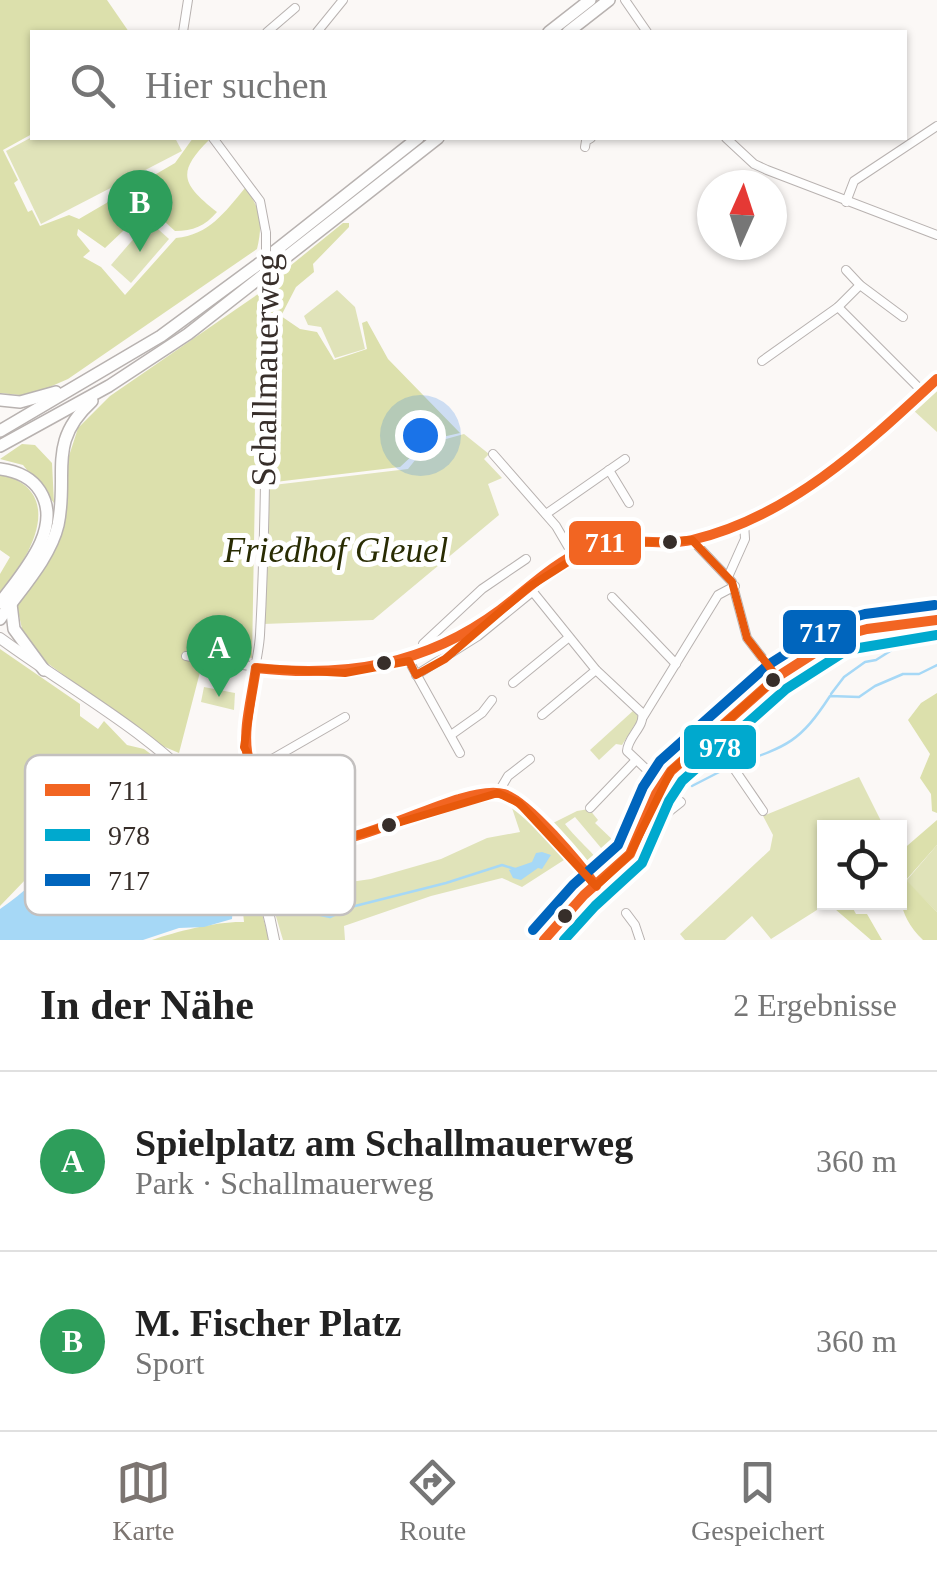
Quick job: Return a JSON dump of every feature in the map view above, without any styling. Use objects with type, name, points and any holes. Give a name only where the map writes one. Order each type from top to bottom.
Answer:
[{"type":"highway","points":[[552,30],[590,0]]},
{"type":"highway","points":[[570,30],[608,0]]},
{"type":"highway","points":[[0,431],[161,336],[415,140]]},
{"type":"highway","points":[[0,446],[109,386],[188,334],[435,140]]},
{"type":"highway","points":[[0,400],[35,400],[93,378]]},
{"type":"highway","points":[[4,600],[50,546],[58,526],[60,464],[69,427],[109,386]]},
{"type":"highway","points":[[0,469],[12,471],[34,484],[47,506],[44,534],[4,600],[0,619]]},
{"type":"highway","points":[[4,600],[14,629],[44,670]]},
{"type":"main road","points":[[0,638],[165,755]]},
{"type":"main road","points":[[267,915],[274,940]]},
{"type":"street","points":[[183,30],[188,0]]},
{"type":"street","points":[[319,30],[343,0]]},
{"type":"street","points":[[625,0],[646,30]]},
{"type":"street","points":[[271,30],[295,8]]},
{"type":"street","points":[[846,202],[854,181],[936,130]]},
{"type":"street","name":"Schallmauerweg","points":[[214,140],[260,201],[266,233],[260,629],[244,739],[249,755]]},
{"type":"street","points":[[585,147],[588,140]]},
{"type":"street","points":[[728,140],[766,170],[937,234]]},
{"type":"street","points":[[846,270],[860,286],[903,317]]},
{"type":"street","points":[[762,360],[838,307],[860,286]]},
{"type":"street","points":[[838,307],[923,392]]},
{"type":"street","points":[[416,674],[478,636],[573,555],[595,545],[628,539],[692,540],[744,522],[809,488],[870,441],[937,379]]},
{"type":"street","points":[[493,454],[546,514],[573,555]]},
{"type":"street","points":[[546,514],[624,458]]},
{"type":"street","points":[[608,470],[629,502]]},
{"type":"street","points":[[728,577],[745,539],[744,522]]},
{"type":"street","points":[[692,540],[735,586],[747,638],[778,677]]},
{"type":"street","points":[[422,656],[423,644],[470,600],[526,559]]},
{"type":"street","points":[[661,783],[626,748],[718,595],[735,586]]},
{"type":"street","points":[[186,656],[256,668],[345,672],[409,660],[482,624],[530,590]]},
{"type":"street","points":[[530,590],[596,670],[643,717]]},
{"type":"street","points":[[612,597],[676,664]]},
{"type":"street","points":[[544,940],[630,854],[661,783],[778,677],[840,636],[867,628],[937,620]]},
{"type":"street","points":[[513,683],[568,638]]},
{"type":"street","points":[[409,660],[460,754]]},
{"type":"street","points":[[542,715],[596,670]]},
{"type":"street","points":[[450,735],[482,713],[492,700]]},
{"type":"street","points":[[279,755],[345,717]]},
{"type":"street","points":[[711,735],[763,811]]},
{"type":"street","points":[[530,759],[508,776],[498,793],[519,802],[580,864],[596,886]]},
{"type":"street","points":[[590,808],[636,760]]},
{"type":"street","name":"Schallmauerweg","points":[[355,836],[468,797],[498,793]]},
{"type":"street","points":[[644,824],[652,825],[682,802]]},
{"type":"street","points":[[626,913],[640,940]]},
{"type":"street","points":[[556,926],[564,940]]},
{"type":"highlighted area","points":[[692,540],[732,582],[747,638],[777,677],[671,771],[630,854],[596,886],[519,803],[498,793],[330,843],[285,823],[244,747],[256,668],[345,673],[409,661],[416,675],[445,659],[529,587],[595,545]]},
{"type":"green space","points":[[0,0],[107,0],[128,30],[30,30],[30,135],[3,150],[28,212],[32,210],[40,226],[69,215],[79,219],[175,163],[192,140],[209,140],[191,161],[188,178],[196,194],[217,212],[203,224],[181,231],[175,231],[155,213],[140,215],[105,248],[78,229],[77,235],[90,251],[83,257],[101,267],[125,295],[176,238],[207,227],[245,188],[260,224],[257,249],[68,379],[29,396],[0,393]]},
{"type":"green space","points":[[30,138],[176,140],[182,151],[41,224],[6,151]]},
{"type":"green space","points":[[149,221],[169,239],[131,283],[111,265]]},
{"type":"green space","points":[[343,223],[349,223],[349,227],[313,264],[314,272],[296,287],[281,316],[300,329],[317,332],[334,360],[367,349],[362,323],[367,321],[388,359],[460,433],[429,440],[400,467],[267,483],[270,298],[274,279]]},
{"type":"green space","points":[[337,290],[355,307],[365,349],[335,358],[321,327],[308,325],[304,316]]},
{"type":"green space","points":[[258,294],[262,485],[255,486],[252,658],[206,649],[179,753],[160,745],[43,660],[22,629],[17,606],[59,540],[66,516],[68,459],[78,428],[110,396]]},
{"type":"green space","points":[[937,385],[937,432],[912,409]]},
{"type":"green space","name":"Friedhof Gleuel","points":[[464,434],[489,454],[484,459],[502,478],[488,484],[499,515],[373,620],[263,624],[265,486],[408,469],[428,444]]},
{"type":"green space","points":[[22,444],[35,445],[52,463],[54,503],[23,465],[0,459]]},
{"type":"green space","points":[[0,474],[21,483],[33,495],[38,510],[32,544],[0,592],[0,574],[10,557],[0,550]]},
{"type":"green space","points":[[0,649],[80,704],[80,716],[98,729],[104,721],[127,745],[152,755],[25,755],[25,880],[0,906]]},
{"type":"green space","points":[[204,687],[235,693],[234,710],[201,702]]},
{"type":"green space","points":[[937,693],[937,813],[932,811],[931,794],[920,778],[930,754],[908,720],[921,703]]},
{"type":"green space","points":[[634,710],[639,718],[622,745],[616,744],[599,760],[590,750]]},
{"type":"green space","points":[[859,777],[880,820],[817,820],[817,910],[771,939],[752,916],[725,940],[685,940],[680,934],[770,850],[773,835],[763,816]]},
{"type":"green space","points":[[510,802],[564,860],[522,887],[502,878],[431,896],[344,926],[345,940],[283,940],[276,915],[355,915],[355,881],[441,859],[487,838],[520,832]]},
{"type":"green space","points":[[589,809],[598,820],[595,823],[616,843],[607,855],[575,817],[565,824],[603,867],[606,872],[602,875],[549,825]]},
{"type":"green space","points":[[937,820],[937,845],[907,879],[907,846]]},
{"type":"green space","points":[[937,845],[937,912],[907,880]]},
{"type":"green space","points":[[907,881],[937,912],[937,940],[923,940],[903,910],[907,910]]},
{"type":"green space","points":[[836,910],[867,914],[882,940],[871,940]]},
{"type":"green space","points":[[243,915],[262,915],[269,940],[152,940],[198,927],[244,922]]},
{"type":"water","points":[[536,853],[551,855],[542,869],[521,880],[513,878],[509,870],[532,862]]},
{"type":"water","points":[[25,889],[25,915],[232,915],[232,919],[204,927],[179,928],[143,940],[0,940],[0,909]]},
{"type":"waterway","points":[[831,694],[844,677],[865,662],[876,660],[903,643],[933,636]]},
{"type":"waterway","points":[[736,764],[801,733],[830,696],[859,697],[903,674],[919,674],[937,665]]},
{"type":"waterway","points":[[692,786],[727,768]]},
{"type":"waterway","points":[[355,906],[502,865],[515,869]]},
{"type":"waterway","points":[[321,915],[334,915]]},
{"type":"transit line","name":"711","points":[[256,668],[353,669],[414,655],[472,629],[553,568],[587,548],[613,542],[679,542],[728,529],[762,514],[825,476],[937,379]]},
{"type":"transit line","name":"717","points":[[533,930],[573,885],[618,845],[643,787],[660,761],[768,665],[836,622],[935,605]]},
{"type":"transit line","name":"711","points":[[544,940],[584,895],[630,854],[656,794],[671,771],[777,677],[841,636],[937,620]]},
{"type":"transit line","name":"978","points":[[564,940],[642,863],[682,781],[786,689],[847,650],[937,635]]},
{"type":"transit line","name":"711","points":[[248,755],[247,727],[256,668]]},
{"type":"transit line","name":"711","points":[[355,835],[464,797],[504,794],[540,821],[596,886]]},
{"type":"place","name":"M. Fischer Platz","points":[[140,252]]},
{"type":"place","name":"Spielplatz am Schallmauerweg","points":[[219,697]]}]
